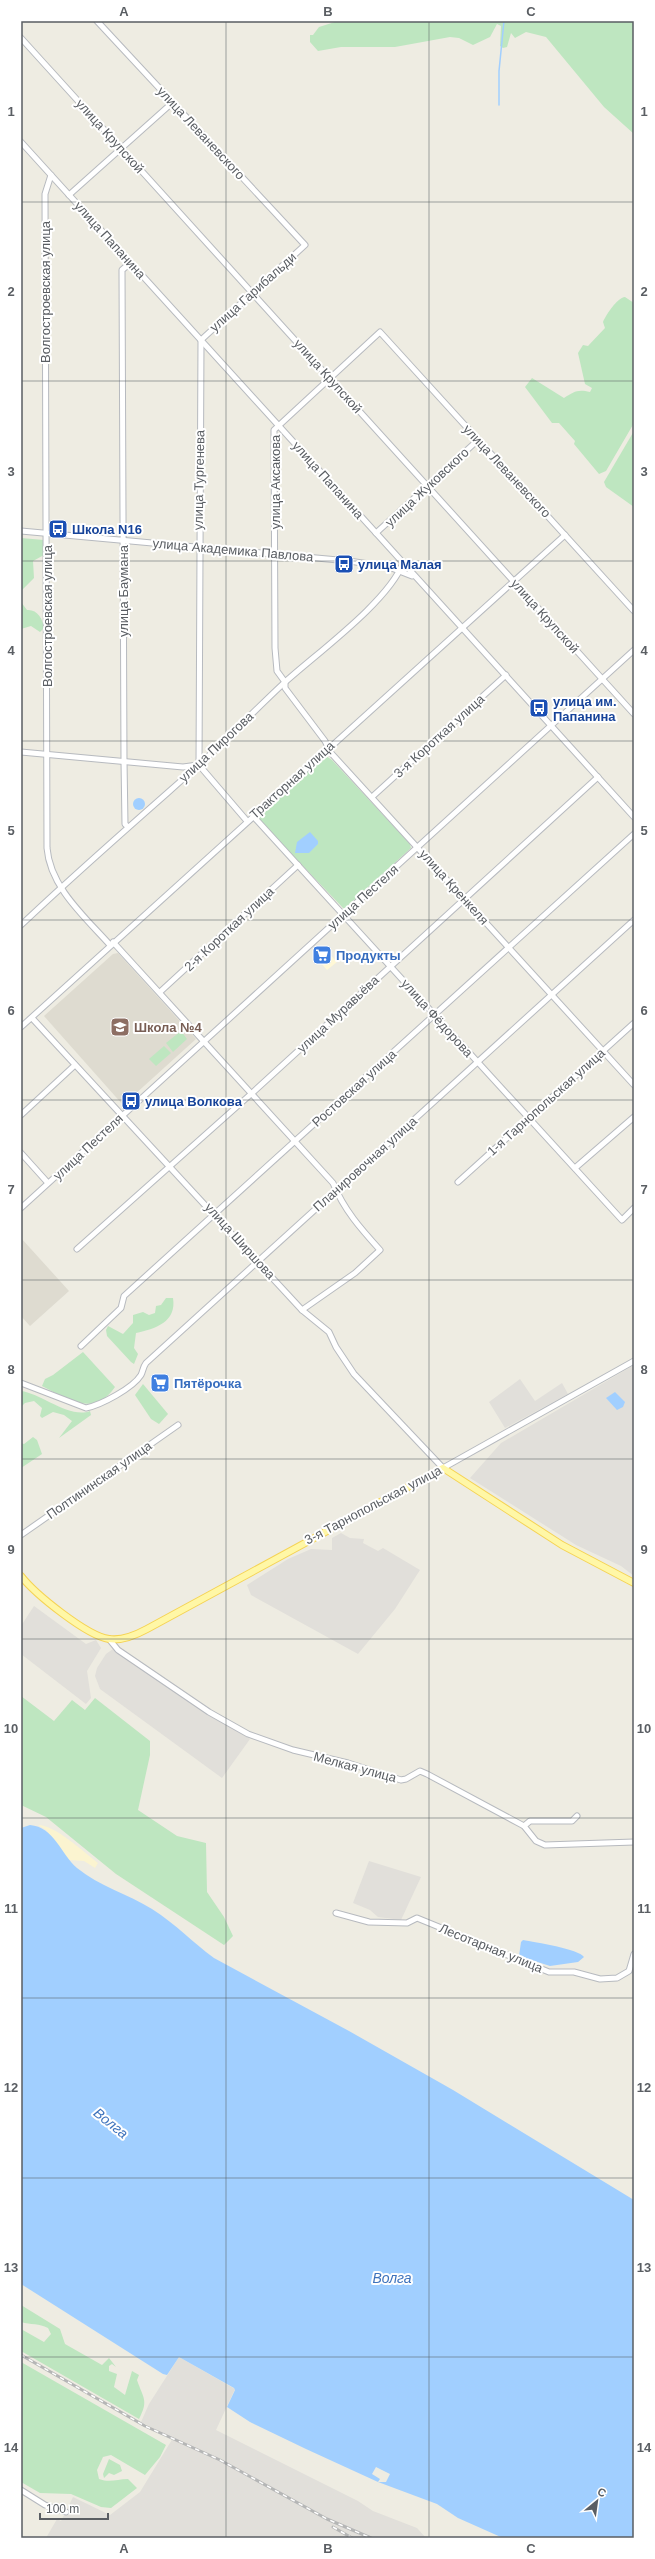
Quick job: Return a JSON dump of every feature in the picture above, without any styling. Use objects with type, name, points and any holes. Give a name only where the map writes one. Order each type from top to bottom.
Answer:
[{"type":"main road","points":[[443,1468],[562,1545],[634,1583]]},
{"type":"main road","name":"3-я Тарнопольская улица","points":[[109,1639],[126,1638],[140,1633],[443,1468]]},
{"type":"main road","points":[[21,1576],[47,1602],[90,1631],[109,1639]]},
{"type":"street","name":"улица Леваневского","points":[[97,21],[305,245]]},
{"type":"street","name":"улица Крупской","points":[[21,38],[329,378],[429,485],[513,581],[634,714]]},
{"type":"street","points":[[69,195],[172,103]]},
{"type":"street","name":"улица Папанина","points":[[21,142],[634,817]]},
{"type":"street","name":"Волгостроевская улица","points":[[51,175],[45,194],[48,855],[50,869],[61,887]]},
{"type":"street","name":"улица Гарибальди","points":[[201,340],[305,245]]},
{"type":"street","name":"улица Баумана","points":[[127,826],[125,824],[122,540],[122,270],[130,263]]},
{"type":"street","name":"улица Леваневского","points":[[329,378],[380,332],[634,611]]},
{"type":"street","name":"улица Тургенева","points":[[199,765],[201,340]]},
{"type":"street","points":[[278,425],[329,378]]},
{"type":"street","name":"улица Аксакова","points":[[278,425],[274,430],[275,648],[277,671],[284,682]]},
{"type":"street","name":"улица Жуковского","points":[[376,533],[478,440]]},
{"type":"street","name":"улица Академика Павлова","points":[[21,530],[275,554],[354,559],[400,570],[419,580]]},
{"type":"street","name":"Тракторная улица","points":[[21,1027],[328,747],[565,535]]},
{"type":"street","name":"улица Пирогова","points":[[21,925],[127,826],[199,765],[284,682],[367,611],[400,570],[403,563]]},
{"type":"street","name":"улица Пестеля","points":[[21,1208],[634,650]]},
{"type":"street","name":"3-я Короткая улица","points":[[372,797],[506,675]]},
{"type":"street","name":"улица Кренкеля","points":[[284,682],[285,688],[328,747],[463,899],[634,1085]]},
{"type":"street","points":[[21,752],[183,767],[199,765],[247,821]]},
{"type":"street","name":"улица Муравьёва","points":[[77,1249],[251,1094],[598,777]]},
{"type":"street","name":"улица Фёдорова","points":[[253,816],[622,1220],[634,1208]]},
{"type":"street","name":"Ростовская улица","points":[[81,1346],[120,1308],[124,1296],[634,834]]},
{"type":"street","name":"2-я Короткая улица","points":[[160,992],[298,865]]},
{"type":"street","points":[[61,887],[112,944],[160,992],[333,1183],[353,1220],[380,1250],[355,1273],[302,1310]]},
{"type":"street","name":"Планировочная улица","points":[[21,1383],[76,1406],[86,1408],[97,1406],[122,1391],[140,1375],[146,1364],[634,920]]},
{"type":"street","name":"улица Ширшова","points":[[32,1018],[215,1213],[302,1310],[329,1332],[336,1347],[354,1374],[443,1468]]},
{"type":"street","name":"1-я Тарнопольская улица","points":[[458,1182],[634,1023]]},
{"type":"street","points":[[21,1115],[75,1065]]},
{"type":"street","points":[[574,1168],[634,1117]]},
{"type":"street","points":[[21,1153],[48,1183]]},
{"type":"street","name":"3-я Тарнопольская улица","points":[[443,1468],[634,1361]]},
{"type":"street","name":"Полтининская улица","points":[[21,1534],[178,1425]]},
{"type":"street","name":"Мелкая улица","points":[[109,1639],[118,1650],[209,1712],[248,1734],[293,1750],[348,1763],[401,1780],[406,1780],[420,1772],[524,1826],[536,1841],[545,1845],[634,1842]]},
{"type":"street","points":[[524,1826],[530,1822],[572,1821],[577,1816]]},
{"type":"street","name":"Лесотарная улица","points":[[336,1912],[369,1922],[407,1923],[417,1918],[549,1972],[574,1972],[610,1980],[624,1976],[629,1971],[634,1954]]},
{"type":"street","points":[[21,2490],[45,2504],[66,2512]]},
{"type":"shaded area","points":[[323,947],[337,962],[327,970],[314,955]]},
{"type":"shaded area","name":"Школа №4","points":[[118,953],[196,1039],[123,1105],[44,1016],[113,954]]},
{"type":"shaded area","points":[[21,1238],[69,1291],[30,1326],[21,1316]]},
{"type":"shaded area","points":[[634,1365],[634,1576],[621,1566],[576,1545],[470,1478],[501,1443]]},
{"type":"shaded area","points":[[520,1379],[535,1401],[562,1383],[568,1394],[505,1428],[489,1402]]},
{"type":"shaded area","points":[[341,1533],[350,1538],[364,1539],[363,1543],[378,1551],[383,1548],[420,1570],[395,1609],[358,1654],[251,1595],[247,1585],[288,1559],[311,1549],[332,1550],[332,1538]]},
{"type":"shaded area","points":[[34,1606],[86,1644],[96,1640],[101,1648],[87,1671],[91,1698],[86,1704],[21,1654],[21,1626]]},
{"type":"shaded area","points":[[113,1649],[209,1714],[250,1739],[222,1778],[100,1689],[95,1676],[97,1668],[106,1654]]},
{"type":"shaded area","points":[[369,1861],[421,1877],[401,1920],[378,1917],[370,1910],[353,1903]]},
{"type":"shaded area","points":[[179,2357],[235,2389],[216,2430],[358,2501],[373,2511],[417,2528],[426,2538],[46,2538],[57,2519],[61,2521],[73,2497],[110,2515],[140,2492],[173,2438],[141,2422],[149,2404]]},
{"type":"green space","points":[[338,21],[634,21],[634,134],[604,107],[546,37],[526,32],[515,38],[511,33],[507,47],[503,48],[500,46],[501,26],[497,24],[490,37],[473,45],[459,38],[450,37],[395,47],[341,47],[318,51],[310,42],[310,35],[313,35],[319,27]]},
{"type":"green space","points":[[625,297],[634,303],[634,423],[606,471],[599,474],[574,444],[575,441],[559,423],[552,423],[525,387],[532,378],[564,398],[576,392],[590,392],[592,388],[585,384],[578,353],[583,345],[588,346],[605,328],[603,322],[612,307],[619,300]]},
{"type":"green space","points":[[634,431],[634,507],[606,487],[604,482]]},
{"type":"green space","points":[[21,538],[44,540],[44,555],[33,561],[34,578],[21,591]]},
{"type":"green space","points":[[21,602],[27,610],[34,611],[41,618],[44,628],[40,632],[31,626],[21,629]]},
{"type":"green space","points":[[326,756],[332,760],[410,844],[411,848],[344,909],[258,819],[259,815]]},
{"type":"green space","points":[[181,1031],[187,1039],[173,1052],[166,1043]]},
{"type":"green space","points":[[164,1046],[171,1053],[156,1066],[149,1059]]},
{"type":"green space","points":[[166,1298],[173,1298],[172,1313],[163,1323],[136,1333],[134,1348],[138,1354],[134,1364],[107,1336],[106,1330],[108,1326],[123,1334],[133,1323],[133,1315],[143,1312],[149,1315],[155,1313],[156,1306],[161,1305]]},
{"type":"green space","points":[[83,1352],[115,1387],[107,1396],[98,1402],[89,1404],[80,1403],[61,1396],[42,1386],[45,1379],[53,1375]]},
{"type":"green space","points":[[143,1384],[168,1414],[159,1424],[151,1419],[135,1395]]},
{"type":"green space","points":[[21,1391],[37,1396],[73,1412],[82,1413],[90,1411],[91,1415],[59,1438],[72,1421],[64,1415],[53,1412],[42,1418],[40,1416],[42,1408],[34,1401],[25,1403],[21,1407]]},
{"type":"green space","points":[[33,1437],[37,1440],[42,1454],[21,1468],[21,1443],[24,1444]]},
{"type":"green space","points":[[21,1696],[54,1721],[72,1700],[85,1710],[95,1698],[150,1741],[150,1755],[138,1810],[177,1836],[206,1843],[207,1892],[224,1917],[233,1936],[224,1945],[116,1874],[46,1817],[21,1805]]},
{"type":"green space","points":[[21,2305],[60,2329],[65,2344],[102,2365],[109,2358],[116,2367],[112,2364],[109,2366],[109,2371],[117,2374],[114,2387],[125,2395],[132,2371],[139,2375],[137,2380],[143,2395],[144,2407],[139,2419],[21,2351],[21,2329],[44,2342],[51,2334],[45,2326],[21,2322]]},
{"type":"green space","points":[[21,2362],[166,2445],[160,2457],[145,2475],[111,2455],[103,2457],[97,2470],[99,2479],[110,2481],[128,2479],[137,2488],[111,2508],[101,2507],[71,2494],[40,2493],[21,2482]]},
{"type":"green space","points":[[109,2459],[120,2465],[122,2471],[114,2475],[109,2473],[104,2478],[103,2474]]},
{"type":"sand","points":[[38,1825],[53,1829],[69,1840],[98,1863],[95,1868],[84,1861],[69,1860],[46,1830]]},
{"type":"water","points":[[137,798],[141,798],[145,804],[141,810],[137,810],[133,806],[133,802]]},
{"type":"water","points":[[310,832],[318,841],[318,844],[309,853],[295,853],[297,842]]},
{"type":"water","points":[[615,1392],[625,1402],[623,1407],[617,1410],[606,1398]]},
{"type":"water","name":"Волга","points":[[30,1825],[38,1827],[51,1836],[77,1868],[104,1885],[152,1909],[214,1958],[349,2031],[453,2090],[634,2200],[634,2538],[503,2538],[458,2518],[437,2504],[378,2482],[250,2422],[227,2407],[235,2390],[234,2388],[179,2357],[167,2375],[163,2374],[21,2284],[21,1828]]},
{"type":"water","points":[[523,1940],[574,1951],[584,1957],[578,1962],[550,1966],[519,1956],[521,1942]]},
{"type":"pier","points":[[376,2467],[390,2474],[386,2482],[378,2482],[380,2479],[372,2474]]},
{"type":"waterway","points":[[499,105],[499,71],[504,21]]},
{"type":"railway","points":[[21,2355],[145,2426],[220,2460],[327,2519],[371,2538]]},
{"type":"railway","points":[[333,2527],[352,2538]]},
{"type":"place","name":"Школа N16","points":[[58,529]]},
{"type":"place","name":"улица Малая","points":[[344,564]]},
{"type":"place","name":"улица им. Папанина","points":[[539,708]]},
{"type":"place","name":"Продукты","points":[[322,955]]},
{"type":"place","name":"Школа №4","points":[[120,1027]]},
{"type":"place","name":"улица Волкова","points":[[131,1101]]},
{"type":"place","name":"Пятёрочка","points":[[160,1383]]}]
